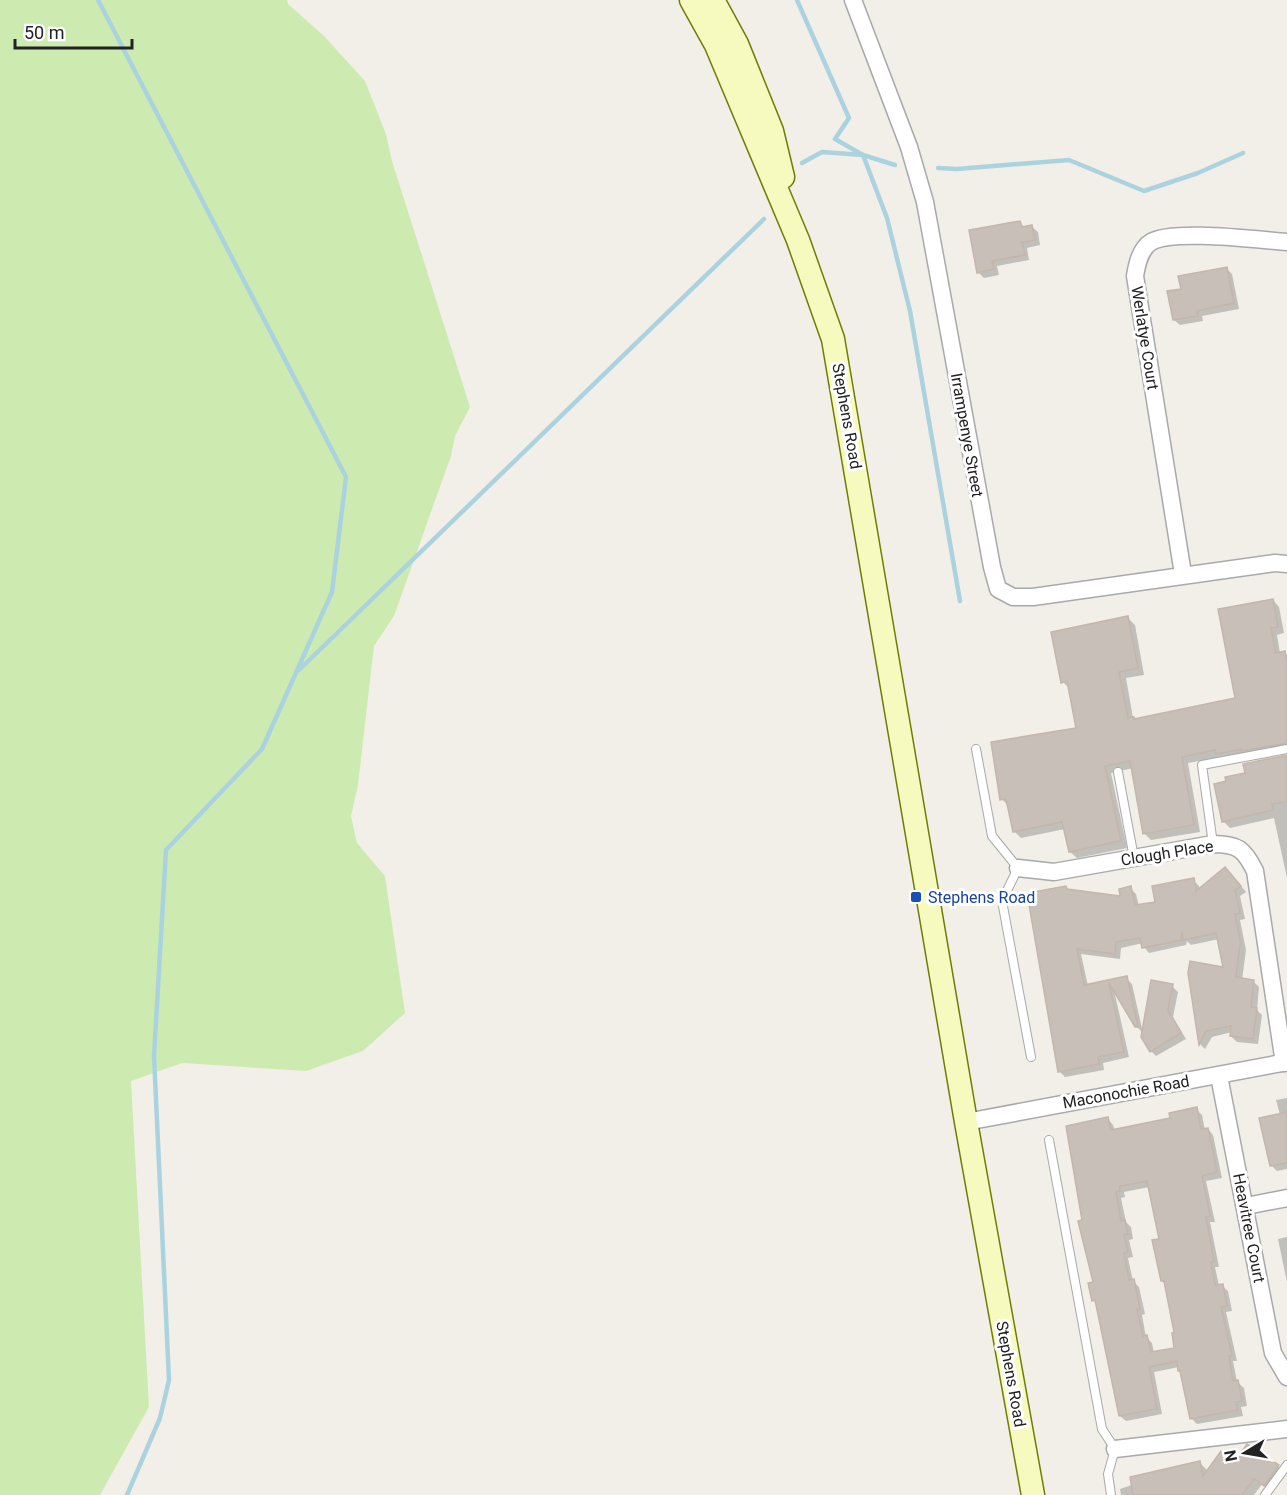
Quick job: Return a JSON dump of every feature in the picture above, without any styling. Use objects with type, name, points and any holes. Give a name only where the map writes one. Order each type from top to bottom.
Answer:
[{"type":"street","name":"Stephens Road","points":[[691,0],[716,45],[798,240],[833,339],[966,1122],[1033,1495]]},
{"type":"street","points":[[713,0],[737,44],[772,131],[798,240]]},
{"type":"street","name":"Irrampenye Street","points":[[853,0],[909,147],[925,202],[992,567],[998,589],[1013,597],[1033,597],[1182,574],[1275,563],[1287,564]]},
{"type":"street","name":"Werlatye Court","points":[[1182,574],[1135,276],[1138,260],[1143,250],[1151,242],[1174,235],[1287,242]]},
{"type":"street","name":"Clough Place","points":[[1018,868],[1054,872],[1213,844],[1229,844],[1239,848],[1248,856],[1255,871],[1286,1063]]},
{"type":"street","name":"Maconochie Road","points":[[966,1122],[1286,1063]]},
{"type":"street","name":"Heavitree Court","points":[[1219,1076],[1274,1353],[1287,1377]]},
{"type":"street","points":[[1246,1206],[1287,1198]]},
{"type":"street","points":[[1115,1449],[1287,1429]]},
{"type":"lane","points":[[976,749],[992,836],[1018,868],[1002,901],[1030,1057]]},
{"type":"lane","points":[[1213,844],[1202,765],[1287,749]]},
{"type":"lane","points":[[1118,772],[1134,858]]},
{"type":"lane","points":[[1050,1140],[1102,1429],[1115,1449],[1108,1474],[1111,1495]]},
{"type":"lane","points":[[1265,1495],[1287,1465]]},
{"type":"green space","points":[[0,0],[287,0],[288,4],[324,36],[365,81],[386,134],[392,161],[470,407],[455,436],[451,456],[394,616],[374,646],[358,785],[351,816],[357,843],[385,876],[405,1013],[363,1051],[306,1071],[182,1063],[131,1081],[149,1407],[100,1495],[0,1495]]},
{"type":"building","points":[[1020,221],[1022,227],[1032,225],[1035,240],[1022,242],[1025,255],[992,261],[994,269],[977,273],[969,230]]},
{"type":"building","points":[[1227,267],[1234,303],[1197,311],[1198,316],[1173,320],[1167,291],[1181,289],[1178,276]]},
{"type":"building","points":[[1273,599],[1278,627],[1271,628],[1276,653],[1285,651],[1287,662],[1287,743],[1216,754],[1215,750],[1182,757],[1194,825],[1143,834],[1130,761],[1105,766],[1121,841],[1069,852],[1062,822],[1013,832],[1006,799],[1000,800],[991,742],[1076,728],[1067,681],[1061,683],[1051,632],[1128,616],[1138,668],[1119,672],[1128,718],[1134,717],[1134,719],[1235,698],[1218,609]]},
{"type":"building","points":[[1287,755],[1287,802],[1272,804],[1273,810],[1222,822],[1214,784],[1226,781],[1225,777],[1245,773],[1243,764]]},
{"type":"building","points":[[1225,867],[1241,886],[1235,890],[1240,913],[1235,914],[1241,945],[1236,977],[1254,980],[1251,1007],[1257,1008],[1253,1039],[1230,1036],[1231,1026],[1206,1031],[1199,1045],[1188,973],[1190,961],[1223,967],[1216,933],[1183,940],[1182,932],[1181,940],[1142,948],[1140,938],[1116,942],[1115,954],[1077,949],[1084,985],[1127,976],[1138,1027],[1135,1027],[1109,983],[1124,1052],[1098,1057],[1099,1064],[1058,1072],[1027,893],[1066,886],[1067,889],[1120,896],[1119,889],[1131,886],[1135,905],[1155,902],[1152,886],[1194,878],[1196,891]]},
{"type":"building","points":[[1151,980],[1173,984],[1168,1010],[1181,1033],[1150,1052],[1141,1037]]},
{"type":"building","points":[[1197,1107],[1201,1129],[1208,1128],[1217,1172],[1202,1176],[1210,1216],[1206,1217],[1214,1261],[1211,1262],[1215,1285],[1223,1284],[1227,1306],[1221,1307],[1232,1355],[1229,1356],[1233,1381],[1238,1380],[1242,1401],[1236,1402],[1238,1410],[1190,1419],[1177,1361],[1149,1367],[1157,1409],[1119,1416],[1095,1300],[1092,1301],[1088,1283],[1093,1282],[1078,1221],[1082,1220],[1066,1126],[1108,1117],[1111,1130],[1170,1118],[1169,1113]],"holes":[[[1147,1181],[1159,1239],[1152,1240],[1161,1281],[1164,1281],[1174,1332],[1172,1333],[1174,1348],[1151,1352],[1147,1335],[1143,1336],[1134,1279],[1129,1280],[1124,1253],[1128,1252],[1124,1234],[1128,1234],[1125,1220],[1121,1221],[1116,1192],[1120,1191],[1120,1186]]]},
{"type":"building","points":[[1287,1112],[1287,1163],[1270,1166],[1259,1118]]},
{"type":"building","points":[[1247,1444],[1279,1465],[1264,1486],[1254,1479],[1242,1495],[1133,1495],[1130,1477],[1200,1461],[1203,1476],[1221,1451],[1235,1462]]},
{"type":"waterway","points":[[98,0],[346,477],[332,592],[262,749],[166,850],[154,1056],[169,1380],[160,1418],[127,1495]]},
{"type":"waterway","points":[[797,0],[849,118],[835,139],[863,155],[887,218],[910,311],[960,601]]},
{"type":"waterway","points":[[802,163],[822,152],[863,155],[895,165]]},
{"type":"waterway","points":[[938,168],[957,169],[1069,160],[1144,191],[1198,173],[1243,153]]},
{"type":"waterway","points":[[299,670],[764,219]]},
{"type":"place","name":"Stephens Road","points":[[916,897]]}]
